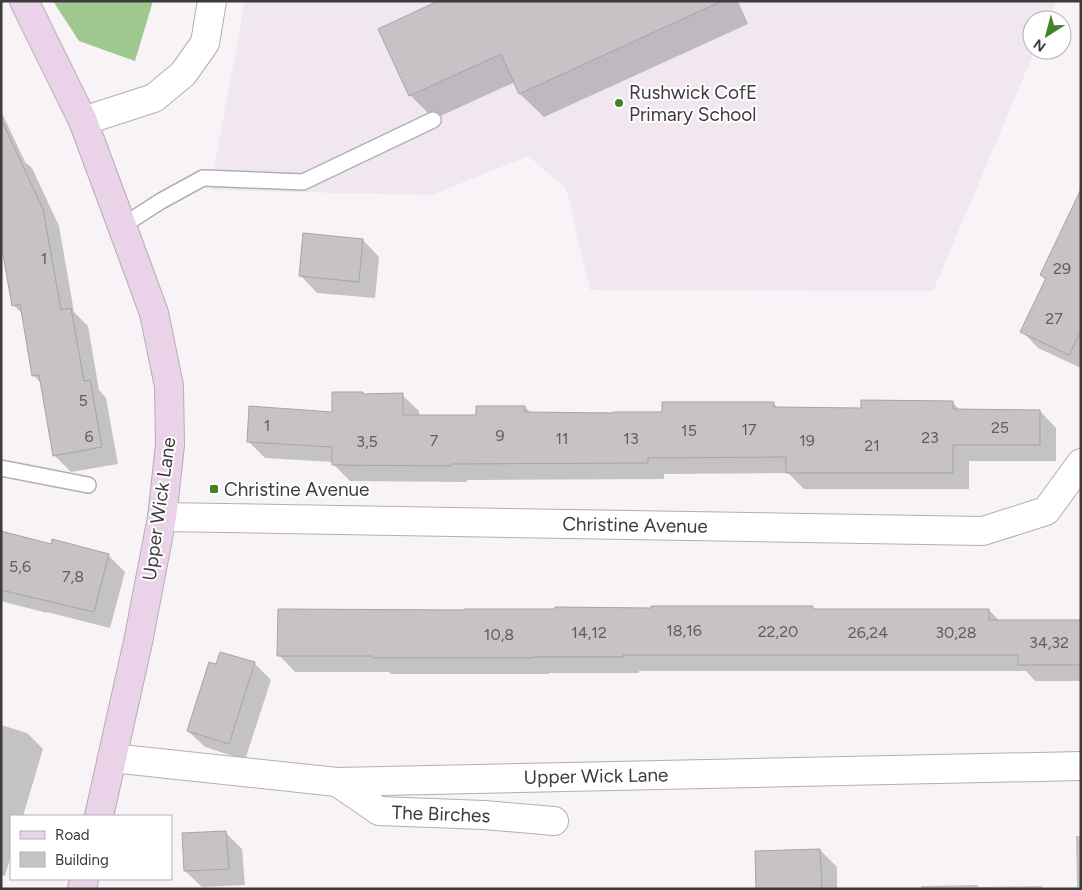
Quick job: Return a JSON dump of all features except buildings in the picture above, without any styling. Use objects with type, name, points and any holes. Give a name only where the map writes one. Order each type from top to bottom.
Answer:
[{"type":"street","name":"Upper Wick Lane","points":[[24,1],[83,121],[154,312],[169,386],[170,445],[162,517],[138,642],[98,815]]},
{"type":"street","points":[[83,121],[154,98],[182,74],[205,43],[212,1]]},
{"type":"street","name":"Christine Avenue","points":[[162,517],[983,531],[1046,511],[1081,463]]},
{"type":"street","name":"Upper Wick Lane","points":[[112,758],[337,782],[1081,766]]},
{"type":"street","name":"The Birches","points":[[337,782],[379,811],[484,815],[554,821]]},
{"type":"lane","points":[[122,226],[161,201],[203,178],[303,182],[433,120]]},
{"type":"lane","points":[[1,468],[88,485]]},
{"type":"shaded area","name":"Rushwick CofE Primary School","points":[[245,1],[1056,1],[1052,10],[1022,10],[1022,60],[1031,60],[933,291],[590,290],[566,188],[528,156],[432,195],[210,190]]},
{"type":"green space","points":[[53,1],[153,1],[135,61],[79,41]]},
{"type":"place","name":"Rushwick CofE Primary School","points":[[619,103]]},
{"type":"place","name":"Christine Avenue","points":[[214,489]]}]
